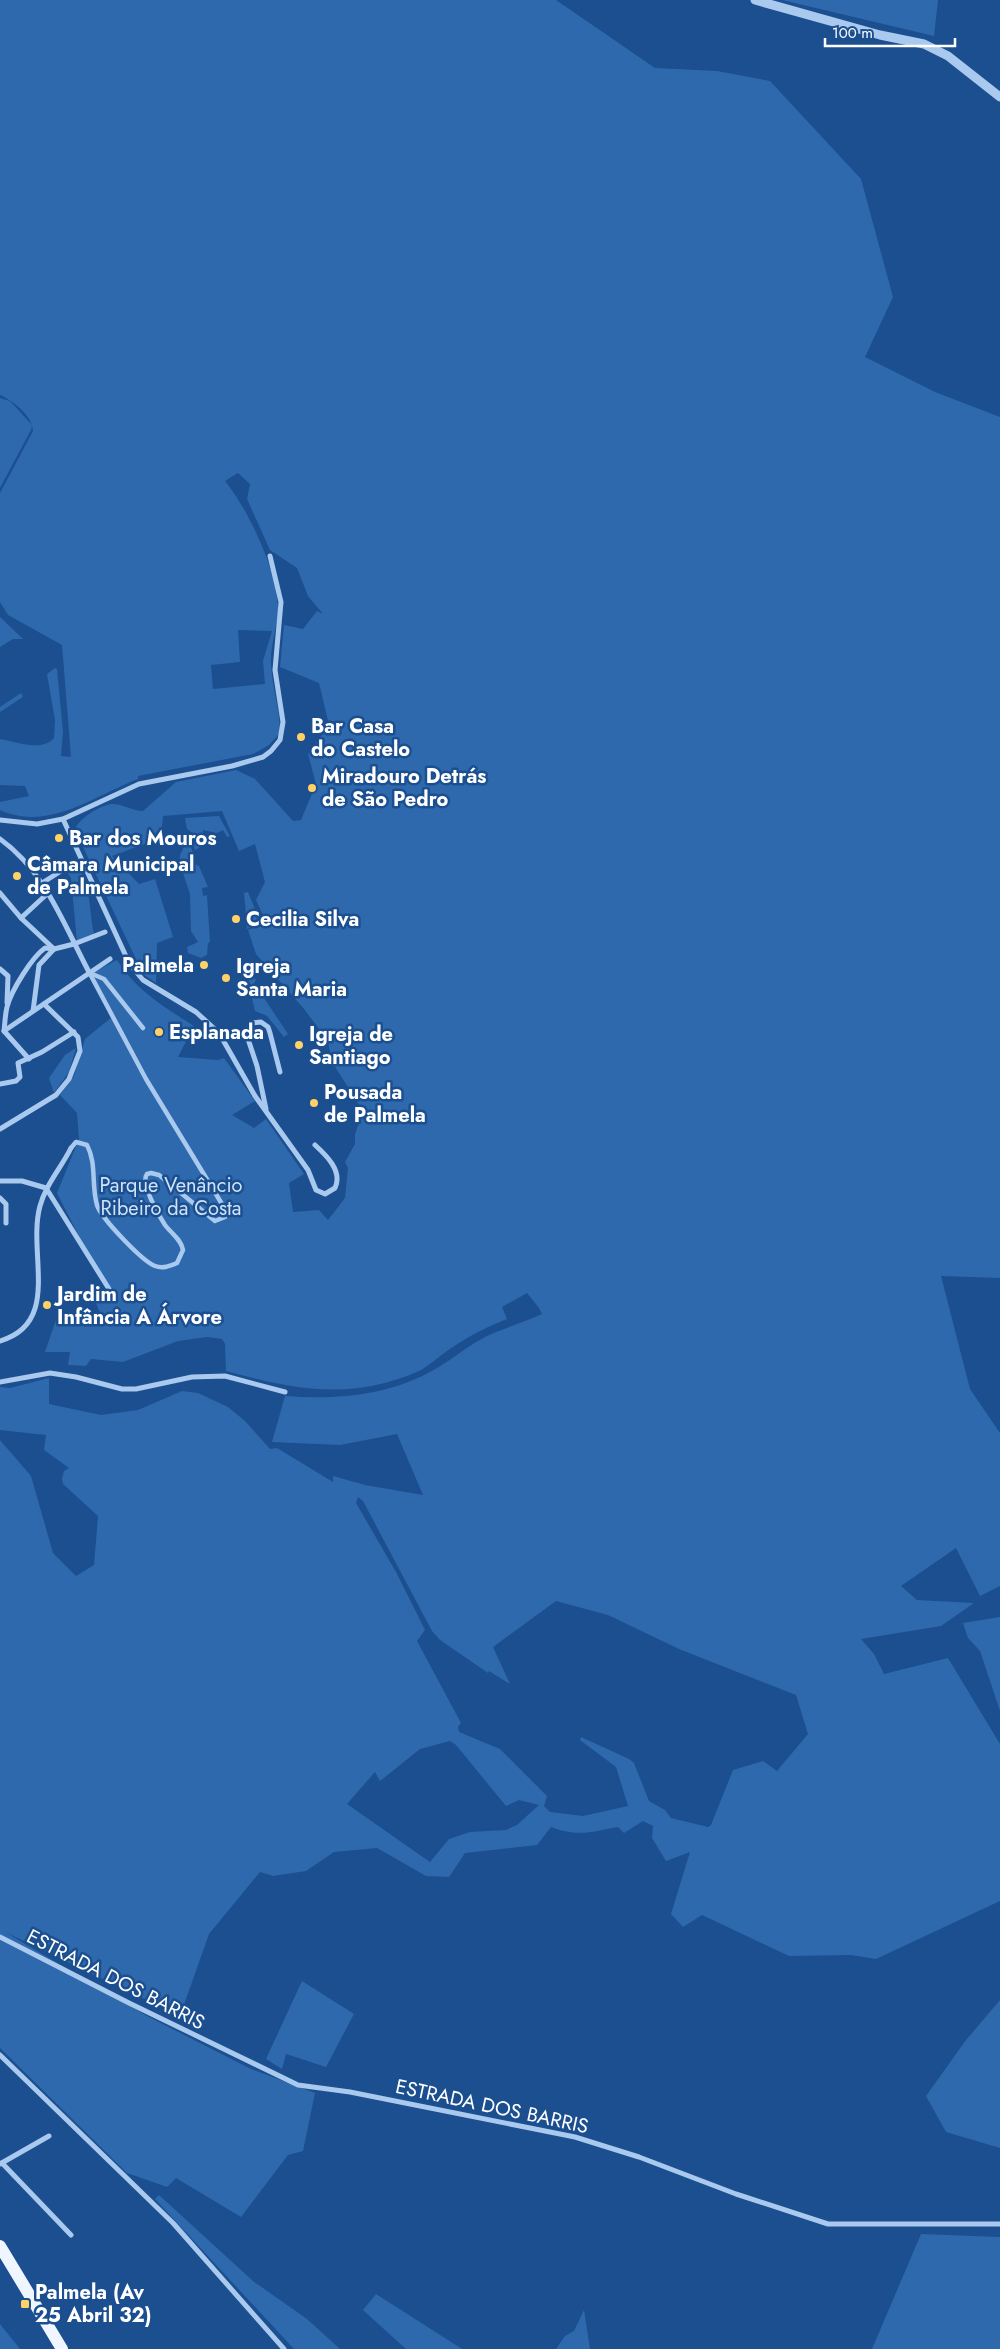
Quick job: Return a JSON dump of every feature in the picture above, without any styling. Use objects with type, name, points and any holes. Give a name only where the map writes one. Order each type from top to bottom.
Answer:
[{"type":"main road","points":[[0,2246],[62,2349]]},
{"type":"street","points":[[755,0],[880,35],[924,44],[948,56],[1000,96]]},
{"type":"street","points":[[0,820],[37,824],[63,819],[140,784],[257,759],[267,755],[282,737],[283,714],[275,670],[281,602],[270,556]]},
{"type":"street","points":[[63,819],[129,963],[135,972],[152,987],[196,1012],[209,1022],[219,1034],[255,1096],[308,1170],[316,1190],[325,1194],[335,1188],[337,1175],[329,1159],[315,1145]]},
{"type":"street","points":[[0,839],[17,852],[42,883],[146,1079],[225,1209],[225,1217],[215,1221],[159,1175],[147,1174],[144,1182],[149,1193],[165,1224],[182,1244],[183,1250],[177,1263],[166,1267],[154,1265],[102,1216],[96,1198],[92,1160],[87,1145],[76,1142],[46,1188],[40,1205],[36,1226],[38,1298],[36,1310],[29,1325],[22,1332],[0,1341]]},
{"type":"street","points":[[42,883],[69,866]]},
{"type":"street","points":[[0,893],[21,918],[54,949]]},
{"type":"street","points":[[21,918],[48,893]]},
{"type":"street","points":[[7,1006],[23,974],[41,951],[45,948],[54,949],[74,944],[105,932]]},
{"type":"street","points":[[32,1011],[39,965],[54,949]]},
{"type":"street","points":[[4,1031],[110,959]]},
{"type":"street","points":[[0,969],[8,976],[4,1031],[28,1059]]},
{"type":"street","points":[[89,972],[104,979],[143,1028]]},
{"type":"street","points":[[0,1129],[56,1095],[63,1088],[74,1069],[80,1051],[80,1043],[74,1032],[44,1004]]},
{"type":"street","points":[[268,1114],[261,1092],[257,1066],[247,1036],[252,1023],[261,1022],[268,1027],[280,1072]]},
{"type":"street","points":[[0,1084],[16,1081],[20,1077],[18,1063],[74,1032]]},
{"type":"street","points":[[0,1181],[22,1181],[46,1188],[114,1297]]},
{"type":"street","points":[[0,1198],[6,1204],[6,1223]]},
{"type":"street","points":[[0,1382],[50,1373],[129,1389],[144,1388],[192,1377],[219,1375],[285,1392]]},
{"type":"street","name":"ESTRADA DOS BARRIS","points":[[0,1937],[298,2086],[350,2092],[575,2136],[639,2157],[736,2194],[828,2224],[1000,2224]]},
{"type":"street","points":[[0,2055],[173,2223],[284,2349]]},
{"type":"street","points":[[49,2136],[1,2163],[72,2235]]},
{"type":"green space","name":"Parque Venâncio Ribeiro da Costa","points":[[0,0],[556,0],[655,68],[717,71],[770,81],[861,179],[893,297],[865,357],[935,392],[1000,417],[1000,1278],[941,1276],[970,1389],[1000,1433],[1000,1586],[980,1596],[956,1548],[901,1586],[917,1600],[974,1603],[941,1626],[861,1639],[874,1654],[884,1674],[948,1658],[1000,1744],[1000,1901],[876,1959],[851,1955],[789,1956],[702,1915],[683,1927],[671,1914],[690,1852],[666,1861],[652,1838],[653,1826],[643,1821],[624,1833],[618,1827],[577,1833],[551,1827],[537,1845],[465,1853],[449,1877],[426,1876],[377,1848],[334,1852],[306,1871],[273,1876],[260,1872],[209,1934],[180,2016],[5,1932],[147,2016],[249,2068],[315,2093],[303,2151],[288,2155],[241,2217],[176,2178],[167,2187],[127,2173],[0,2048],[0,1440],[31,1476],[53,1553],[76,1576],[94,1565],[98,1516],[63,1484],[64,1471],[69,1468],[44,1450],[46,1435],[0,1430],[0,1387],[10,1388],[49,1378],[49,1404],[101,1415],[138,1410],[182,1391],[198,1393],[228,1407],[245,1421],[270,1449],[277,1448],[333,1482],[333,1476],[365,1485],[423,1495],[397,1434],[340,1445],[272,1442],[285,1396],[341,1396],[378,1391],[395,1386],[430,1372],[485,1337],[542,1314],[527,1293],[502,1307],[507,1319],[468,1337],[419,1371],[370,1386],[346,1389],[299,1387],[226,1371],[225,1344],[222,1339],[207,1337],[178,1341],[123,1362],[91,1359],[86,1366],[68,1365],[70,1352],[45,1352],[58,1314],[90,1322],[102,1318],[91,1291],[98,1288],[112,1296],[93,1264],[57,1193],[79,1139],[77,1113],[60,1095],[74,1076],[85,1039],[112,1017],[92,973],[117,960],[142,990],[194,1026],[178,1057],[218,1060],[224,1058],[255,1101],[232,1115],[254,1128],[266,1119],[304,1174],[289,1183],[293,1212],[319,1210],[328,1220],[345,1198],[348,1168],[345,1162],[355,1144],[355,1134],[363,1111],[332,1062],[328,1041],[304,1009],[256,954],[248,930],[266,922],[256,900],[265,882],[255,844],[239,851],[222,811],[163,816],[161,838],[112,856],[139,884],[155,879],[173,937],[157,943],[156,983],[143,974],[75,830],[85,817],[106,805],[115,804],[143,811],[176,782],[236,770],[255,779],[293,821],[301,820],[316,784],[308,754],[329,725],[319,683],[280,667],[284,625],[303,629],[317,611],[323,614],[308,596],[297,568],[270,550],[247,499],[250,484],[238,473],[225,481],[243,508],[260,541],[267,558],[276,592],[278,614],[271,664],[280,733],[269,745],[253,754],[138,776],[138,779],[87,802],[53,814],[36,817],[18,816],[0,810],[0,802],[29,796],[25,786],[0,785],[0,739],[36,745],[49,742],[54,738],[55,720],[47,674],[55,668],[57,669],[63,732],[61,756],[71,757],[62,645],[8,615],[0,602],[0,493],[33,431],[26,414],[0,395]],"holes":[[[238,630],[272,631],[263,661],[265,684],[213,689],[211,665],[240,662]],[[358,1497],[363,1501],[432,1631],[440,1640],[488,1673],[489,1671],[510,1684],[493,1647],[556,1601],[608,1615],[679,1649],[796,1695],[808,1734],[777,1771],[763,1761],[733,1770],[711,1825],[708,1827],[671,1818],[665,1810],[649,1801],[634,1763],[581,1737],[580,1740],[616,1767],[628,1806],[583,1816],[550,1812],[544,1806],[547,1796],[500,1749],[459,1732],[458,1727],[461,1723],[417,1641],[425,1630],[396,1572],[356,1503]],[[450,1741],[456,1745],[506,1806],[519,1800],[539,1805],[517,1825],[506,1830],[470,1832],[449,1839],[430,1862],[347,1804],[375,1772],[380,1781],[420,1749]]]},
{"type":"green space","points":[[782,0],[938,0],[934,36]]},
{"type":"green space","points":[[0,398],[10,401],[32,425],[0,488]]},
{"type":"green space","points":[[0,617],[23,639],[13,639],[0,647]]},
{"type":"green space","points":[[21,693],[23,697],[0,712],[0,707]]},
{"type":"green space","points":[[219,816],[230,836],[227,837],[223,830],[217,833],[203,830],[203,833],[194,834],[187,829],[185,818]]},
{"type":"green space","points":[[208,835],[210,838],[208,843],[195,850],[191,840]]},
{"type":"green space","points":[[185,845],[191,847],[195,858],[193,863],[199,866],[208,887],[202,888],[203,896],[207,895],[210,942],[208,943],[207,955],[201,958],[188,953],[187,947],[198,942],[191,931],[190,894],[180,864],[180,855]]},
{"type":"green space","points":[[77,864],[82,872],[87,889],[94,934],[77,942],[71,878],[67,872]]},
{"type":"green space","points":[[248,892],[261,924],[247,929],[246,920],[251,919],[251,915],[246,915],[244,893]]},
{"type":"green space","points":[[250,975],[256,980],[254,983],[288,1034],[284,1037],[267,1016],[255,1011],[248,982]]},
{"type":"green space","points":[[76,1048],[69,1072],[54,1093],[49,1078],[65,1055]]},
{"type":"green space","points":[[1000,1617],[1000,1711],[980,1651],[968,1638],[963,1623]]},
{"type":"green space","points":[[302,1981],[354,2014],[326,2067],[286,2054],[282,2069],[266,2059]]},
{"type":"green space","points":[[1000,2000],[1000,2148],[946,2132],[926,2096],[966,2040]]},
{"type":"green space","points":[[159,2195],[253,2281],[307,2319],[340,2349],[294,2349],[155,2199]]},
{"type":"green space","points":[[921,2234],[1000,2237],[1000,2349],[872,2349]]},
{"type":"green space","points":[[376,2294],[462,2349],[406,2349],[363,2310]]},
{"type":"green space","points":[[584,2310],[590,2349],[556,2349],[565,2336],[574,2331]]},
{"type":"green space","points":[[0,2324],[20,2349],[0,2349]]},
{"type":"place","name":"Bar Casa do Castelo","points":[[301,737]]},
{"type":"place","name":"Miradouro Detrás de São Pedro","points":[[312,788]]},
{"type":"place","name":"Bar dos Mouros","points":[[59,838]]},
{"type":"place","name":"Câmara Municipal de Palmela","points":[[17,876]]},
{"type":"place","name":"Cecilia Silva","points":[[236,919]]},
{"type":"place","name":"Palmela","points":[[204,965]]},
{"type":"place","name":"Igreja Santa Maria","points":[[226,978]]},
{"type":"place","name":"Esplanada","points":[[159,1032]]},
{"type":"place","name":"Igreja de Santiago","points":[[299,1045]]},
{"type":"place","name":"Pousada de Palmela","points":[[314,1103]]},
{"type":"place","name":"Jardim de Infância A Árvore","points":[[47,1305]]},
{"type":"place","name":"Palmela (Av 25 Abril 32)","points":[[25,2304]]}]
